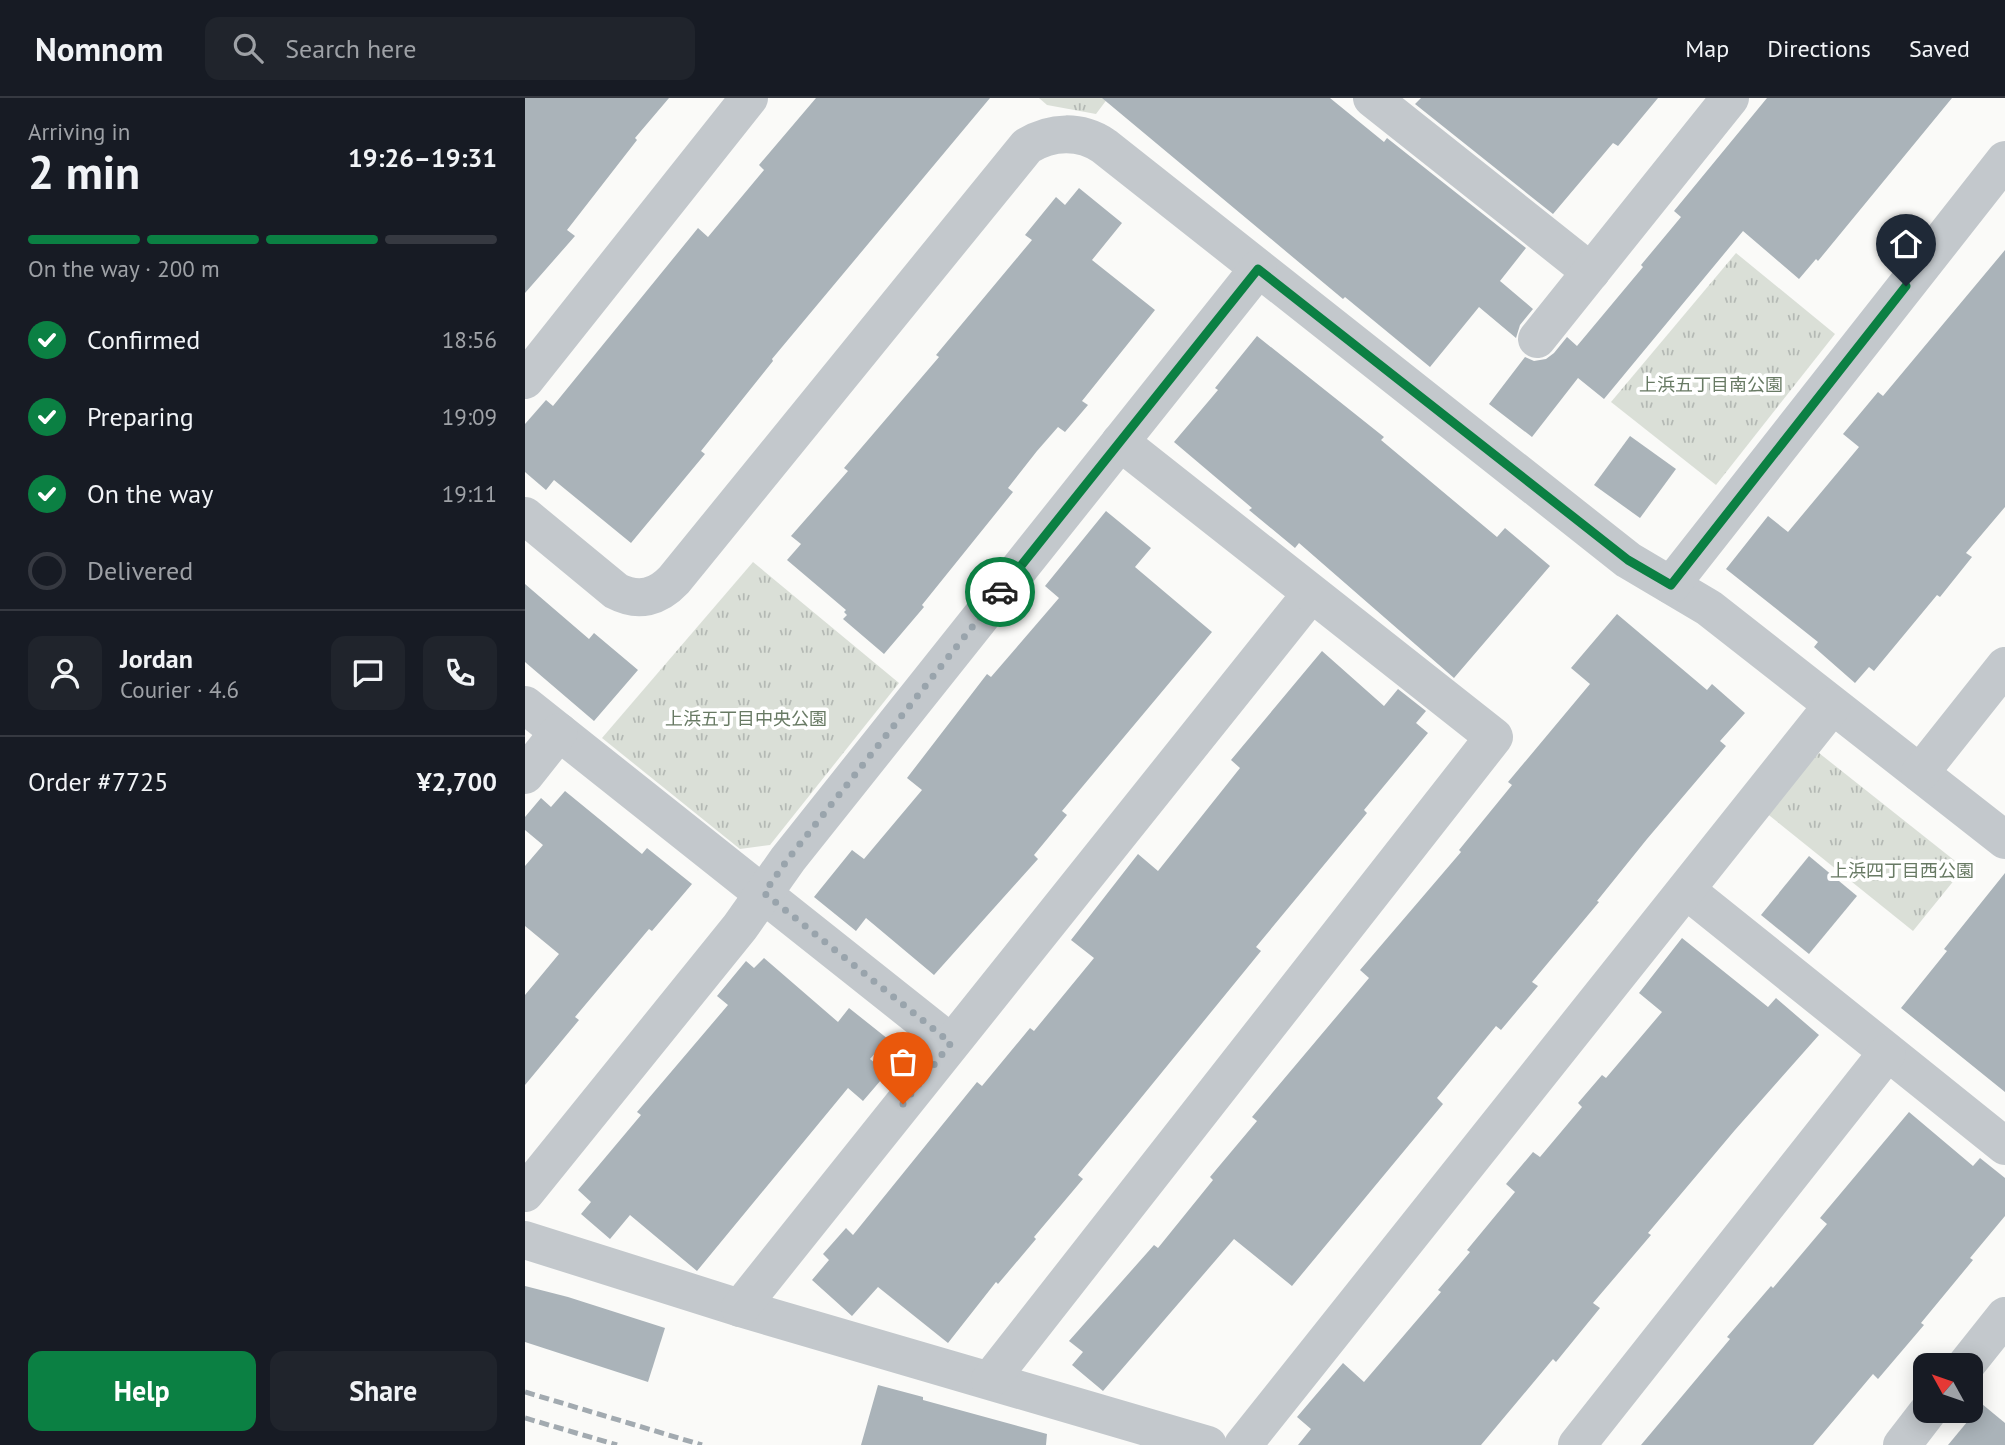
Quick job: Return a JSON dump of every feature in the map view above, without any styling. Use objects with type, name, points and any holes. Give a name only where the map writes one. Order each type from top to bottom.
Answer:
[{"type":"street","points":[[525,380],[749,98]]},
{"type":"street","points":[[1372,98],[1591,272]]},
{"type":"street","points":[[1537,339],[1730,98]]},
{"type":"street","points":[[525,516],[616,592],[632,598],[641,598],[666,589],[1027,146],[1037,140],[1066,134],[1093,138],[1628,560],[1709,608],[2005,840]]},
{"type":"street","points":[[1671,585],[2005,160]]},
{"type":"street","points":[[525,1193],[740,928],[797,848],[1258,269]]},
{"type":"street","points":[[990,1380],[1494,737],[1119,442]]},
{"type":"street","points":[[740,1308],[1311,594]]},
{"type":"street","points":[[1920,773],[2005,666]]},
{"type":"street","points":[[525,705],[951,1043]]},
{"type":"street","points":[[1243,1445],[1832,706]]},
{"type":"street","points":[[525,775],[559,733]]},
{"type":"street","points":[[1686,890],[2005,1146]]},
{"type":"street","points":[[1577,1445],[1887,1053]]},
{"type":"street","points":[[525,1240],[740,1308],[1208,1445]]},
{"type":"street","points":[[1975,1353],[2005,1315]]},
{"type":"street","points":[[1902,1445],[1919,1423]]},
{"type":"green space","points":[[1039,98],[1108,98],[1096,114],[1047,105]]},
{"type":"green space","name":"上浜五丁目南公園","points":[[1736,253],[1835,334],[1716,485],[1611,402]]},
{"type":"green space","name":"上浜五丁目中央公園","points":[[753,562],[899,683],[770,845],[740,849],[602,738]]},
{"type":"green space","name":"上浜四丁目西公園","points":[[1819,753],[1964,868],[1913,931],[1765,812]]},
{"type":"building","points":[[525,98],[669,98],[635,138],[637,140],[567,230],[575,236],[525,293]]},
{"type":"building","points":[[816,98],[990,98],[772,359],[701,451],[705,454],[631,543],[554,480],[546,490],[525,472],[525,424],[546,400],[553,406],[698,228],[708,237],[764,170],[759,165]]},
{"type":"building","points":[[1102,98],[1330,98],[1384,142],[1387,138],[1526,248],[1500,281],[1533,309],[1520,325],[1516,338],[1479,307],[1430,367],[1345,297],[1343,299]]},
{"type":"building","points":[[1421,98],[1658,98],[1618,146],[1613,143],[1553,214],[1415,104]]},
{"type":"building","points":[[1767,98],[1952,98],[1818,261],[1816,259],[1799,279],[1743,231],[1604,399],[1578,378],[1532,437],[1489,404],[1525,357],[1534,361],[1546,359],[1567,337],[1577,346],[1681,217],[1674,211]]},
{"type":"building","points":[[1079,188],[1122,223],[1092,260],[1155,310],[1082,401],[1088,405],[1065,432],[1058,427],[1037,451],[1008,488],[1013,492],[884,654],[843,619],[847,615],[844,612],[846,610],[787,560],[801,544],[791,536],[848,471],[844,468],[939,357],[936,355],[1032,240],[1025,235],[1056,197],[1065,205]]},
{"type":"building","points":[[2005,250],[2005,507],[1966,553],[1972,557],[1940,597],[1937,595],[1874,671],[1869,667],[1855,683],[1814,647],[1818,642],[1726,569],[1768,516],[1788,532],[1859,447],[1843,434],[1878,392],[1883,396]]},
{"type":"building","points":[[1257,336],[1384,437],[1381,440],[1497,537],[1505,528],[1550,566],[1454,678],[1299,543],[1295,548],[1249,510],[1252,508],[1174,442],[1218,390],[1215,388]]},
{"type":"building","points":[[1630,436],[1676,469],[1640,518],[1594,485]]},
{"type":"building","points":[[1106,511],[1151,548],[1135,567],[1212,632],[1062,811],[1067,815],[1034,855],[1038,859],[934,975],[866,918],[856,931],[814,897],[852,850],[864,859],[922,790],[907,778],[987,674],[991,677],[1059,598],[1045,586]]},
{"type":"building","points":[[525,584],[589,639],[594,633],[638,670],[594,721],[525,662]]},
{"type":"building","points":[[1617,614],[1707,690],[1712,684],[1745,713],[1720,741],[1726,746],[1532,982],[1538,986],[1501,1030],[1496,1026],[1437,1098],[1443,1104],[1292,1286],[1234,1239],[1103,1391],[1072,1365],[1083,1352],[1069,1341],[1154,1245],[1158,1248],[1213,1180],[1210,1177],[1257,1121],[1252,1117],[1369,978],[1360,970],[1461,852],[1459,850],[1512,785],[1508,782],[1590,684],[1571,668]]},
{"type":"building","points":[[1322,651],[1384,706],[1398,689],[1426,711],[1416,723],[1428,733],[1364,810],[1367,813],[1256,947],[1261,951],[1078,1175],[1083,1179],[1034,1237],[1036,1239],[998,1284],[996,1282],[948,1343],[878,1287],[852,1316],[812,1280],[829,1260],[823,1254],[846,1228],[853,1235],[977,1082],[982,1086],[1030,1028],[1034,1031],[1094,958],[1071,940],[1138,854],[1158,871],[1240,768],[1231,760]]},
{"type":"building","points":[[565,791],[642,854],[647,848],[692,884],[652,931],[649,929],[575,1017],[579,1020],[525,1085],[525,995],[559,954],[525,926],[525,866],[543,845],[525,830],[525,817],[541,798],[551,807]]},
{"type":"building","points":[[1809,856],[1857,896],[1809,954],[1761,915]]},
{"type":"building","points":[[2005,873],[2005,1092],[1901,1008]]},
{"type":"building","points":[[1682,938],[1768,1007],[1776,998],[1819,1035],[1648,1233],[1651,1235],[1593,1303],[1600,1308],[1556,1362],[1553,1359],[1481,1445],[1298,1445],[1311,1429],[1297,1417],[1343,1363],[1364,1382],[1441,1292],[1438,1290],[1470,1252],[1467,1250],[1515,1192],[1506,1184],[1533,1152],[1540,1157],[1582,1107],[1578,1103],[1602,1075],[1606,1078],[1662,1012],[1639,993]]},
{"type":"building","points":[[764,958],[838,1022],[849,1008],[888,1039],[870,1059],[887,1073],[863,1101],[848,1088],[697,1271],[630,1215],[610,1239],[581,1214],[591,1202],[578,1190],[641,1115],[637,1112],[728,1005],[717,996],[746,961],[754,968]]},
{"type":"building","points":[[1909,1112],[1973,1166],[1980,1158],[2005,1178],[2005,1216],[1921,1323],[1924,1325],[1878,1379],[1873,1374],[1813,1445],[1641,1445],[1730,1339],[1727,1337],[1827,1224],[1820,1218]]},
{"type":"building","points":[[525,1286],[665,1328],[648,1382],[525,1342]]},
{"type":"building","points":[[878,1385],[1047,1434],[1046,1445],[861,1445]]},
{"type":"building","points":[[1983,1405],[2005,1423],[2005,1445],[1948,1445],[1966,1423],[1983,1423]]},
{"type":"railway","points":[[525,1392],[702,1445]]},
{"type":"railway","points":[[525,1418],[617,1445]]},
{"type":"way so far","points":[[903,1104],[951,1043],[764,893],[1000,592]]},
{"type":"route","points":[[1000,592],[1258,269],[1628,560],[1671,585],[1906,286]]}]
